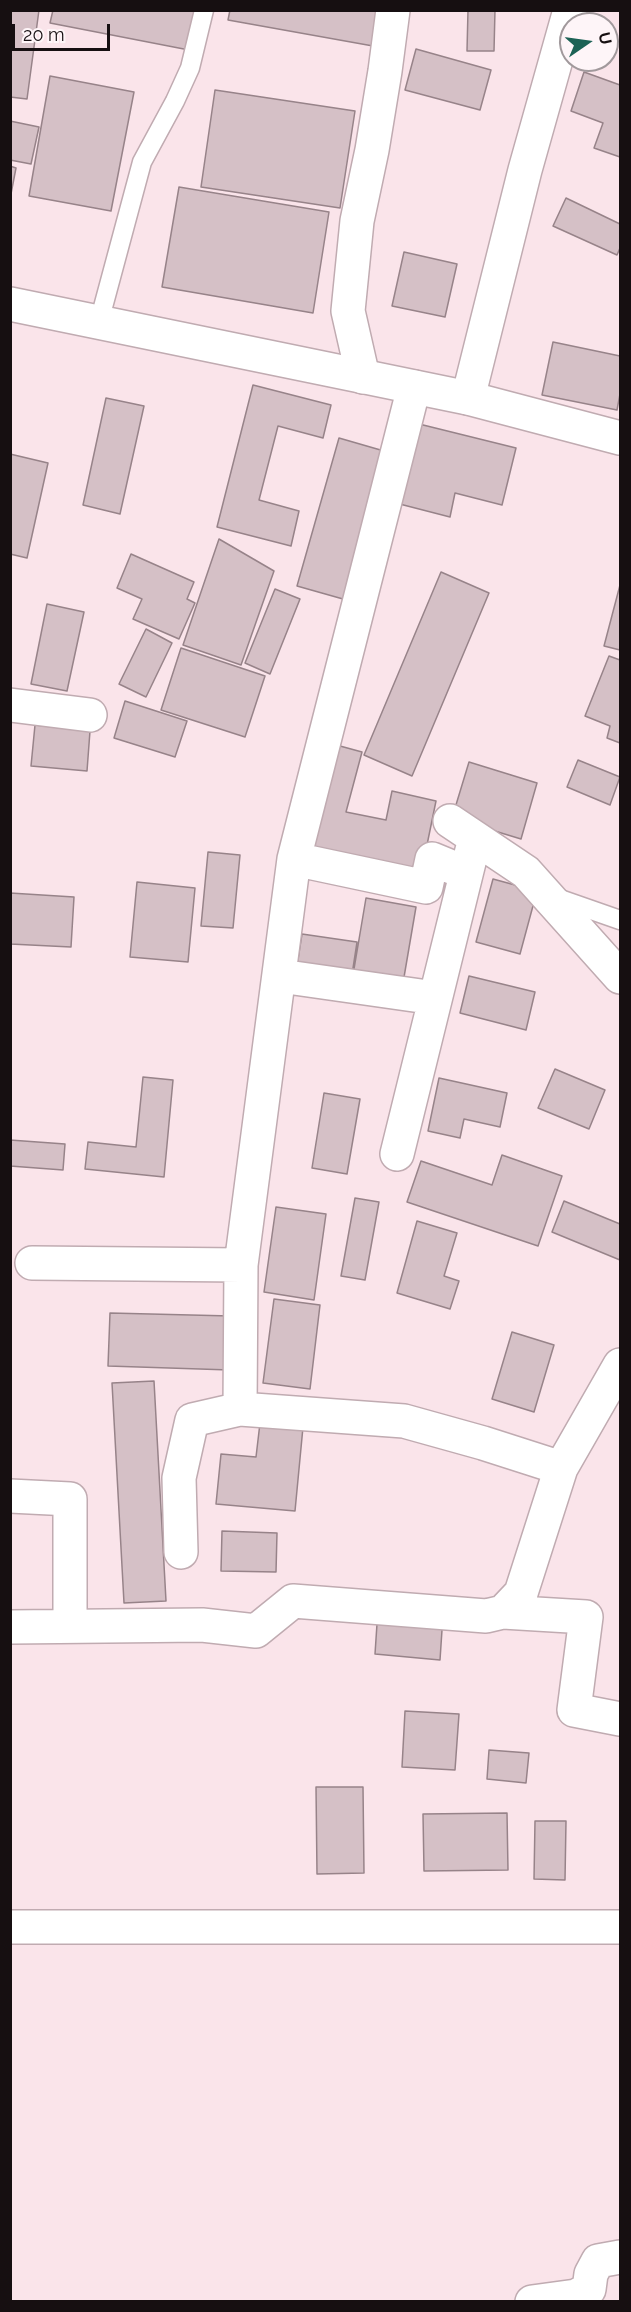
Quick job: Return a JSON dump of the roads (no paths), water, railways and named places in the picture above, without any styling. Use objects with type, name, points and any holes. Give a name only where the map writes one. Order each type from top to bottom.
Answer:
[{"type":"street","points":[[363,377],[348,311],[357,221],[386,71],[393,10]]},
{"type":"street","points":[[468,398],[525,170],[570,10]]},
{"type":"street","points":[[10,304],[468,398],[621,438]]},
{"type":"street","points":[[240,1409],[241,1265],[294,859],[414,387]]},
{"type":"street","points":[[10,705],[90,715]]},
{"type":"street","points":[[397,1154],[466,873],[462,829],[526,872],[621,977]]},
{"type":"street","points":[[294,859],[426,887],[432,859],[466,873]]},
{"type":"street","points":[[280,976],[435,998]]},
{"type":"street","points":[[32,1263],[241,1265]]},
{"type":"street","points":[[503,1612],[521,1593],[561,1468],[621,1365]]},
{"type":"street","points":[[181,1552],[179,1478],[192,1420],[240,1409],[404,1421],[561,1468]]},
{"type":"street","points":[[10,1496],[70,1499],[70,1626]]},
{"type":"street","points":[[10,1628],[202,1625],[256,1632],[293,1601],[486,1616],[503,1612],[586,1617],[574,1710],[621,1719]]},
{"type":"street","points":[[10,1927],[621,1927]]},
{"type":"street","points":[[532,2301],[576,2296],[589,2289],[591,2274],[598,2261],[621,2257]]},
{"type":"lane","points":[[99,322],[142,162],[190,68],[204,10]]},
{"type":"lane","points":[[546,895],[621,920]]}]
